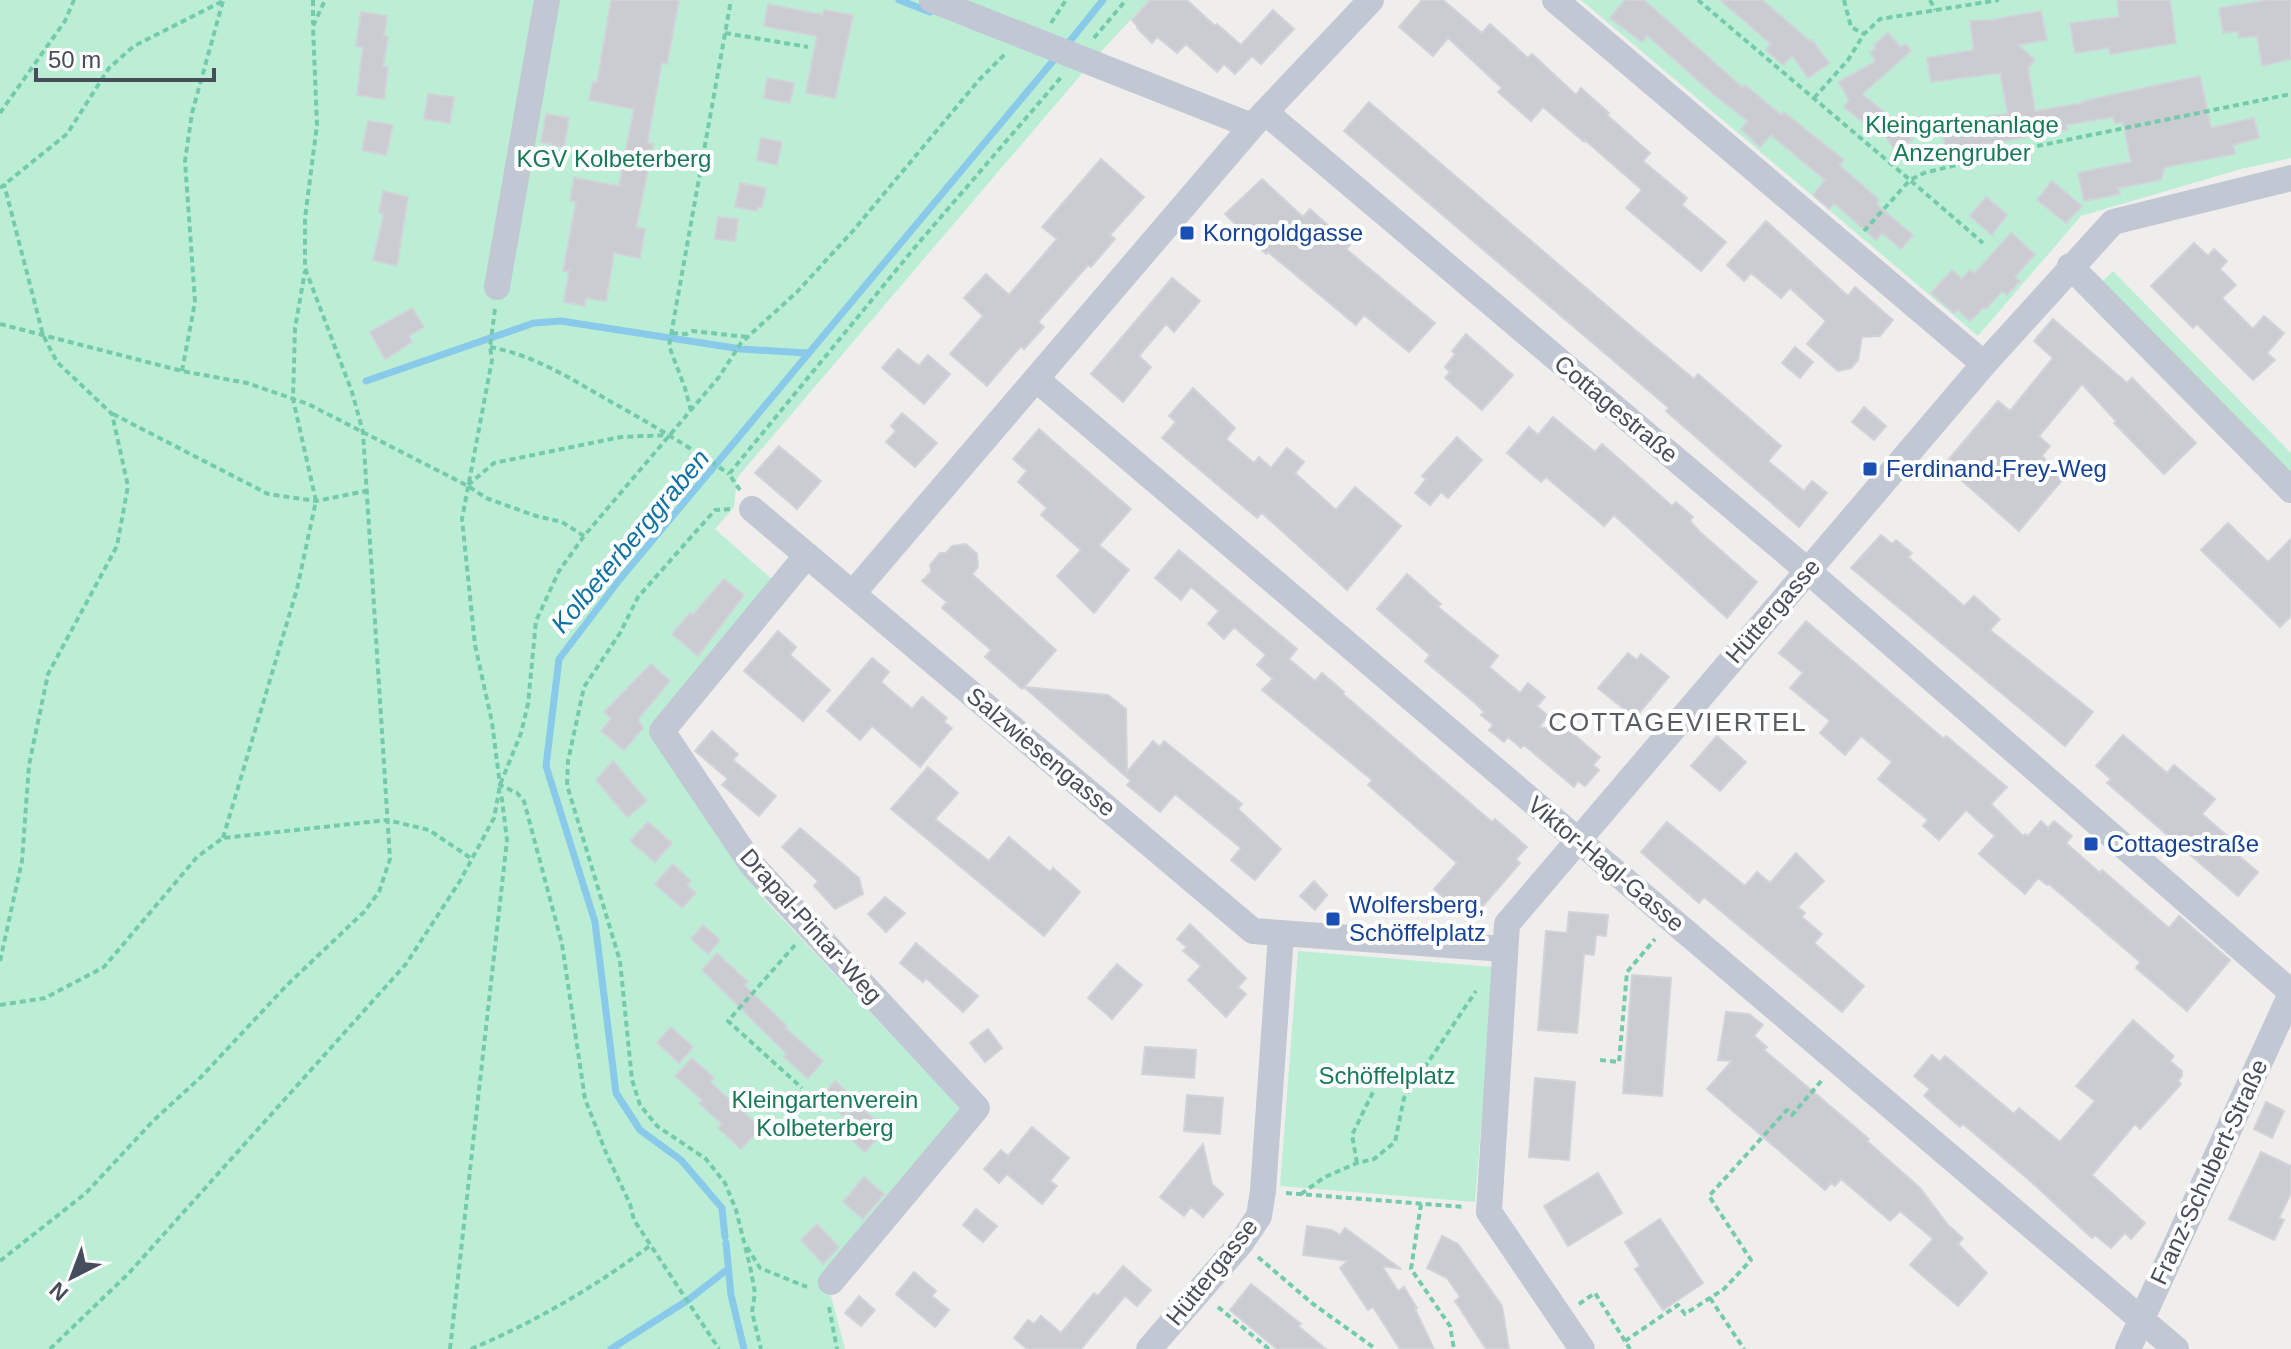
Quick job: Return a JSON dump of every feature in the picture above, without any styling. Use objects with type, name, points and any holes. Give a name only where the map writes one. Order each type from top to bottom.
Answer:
[{"type":"street","points":[[497,287],[547,0]]},
{"type":"street","points":[[932,0],[1039,43]]},
{"type":"street","points":[[853,593],[1258,119],[1371,0]]},
{"type":"street","points":[[1555,0],[1984,364]]},
{"type":"street","name":"Cottagestraße","points":[[1039,43],[1258,119],[1808,571],[2291,993]]},
{"type":"street","name":"Hüttergasse","points":[[1489,1212],[1507,924],[1984,364],[2113,222],[2291,178]]},
{"type":"street","points":[[2070,266],[2291,490]]},
{"type":"street","name":"Viktor-Hagl-Gasse","points":[[1036,379],[2176,1349]]},
{"type":"street","name":"Salzwiesengasse","points":[[752,509],[1253,931],[1504,949]]},
{"type":"street","name":"Drapal-Pintar-Weg","points":[[807,555],[662,731],[752,865],[977,1108],[831,1282]]},
{"type":"street","points":[[1263,1191],[1281,935]]},
{"type":"street","name":"Franz-Schubert-Straße","points":[[2128,1349],[2291,993]]},
{"type":"street","name":"Hüttergasse","points":[[1149,1349],[1241,1243],[1259,1216],[1263,1191]]},
{"type":"street","points":[[1489,1212],[1582,1349]]},
{"type":"path","points":[[0,113],[65,21],[74,0]]},
{"type":"path","points":[[223,0],[134,46],[109,68],[67,134],[2,186],[43,335],[57,362],[112,414],[268,494],[316,501],[366,491]]},
{"type":"path","points":[[182,371],[195,302],[185,161],[192,113],[223,0]]},
{"type":"path","points":[[223,838],[297,589],[316,501],[293,399],[295,328],[305,268],[305,218],[317,125],[313,0]]},
{"type":"path","points":[[313,26],[325,0]]},
{"type":"path","points":[[691,411],[669,346],[731,0]]},
{"type":"path","points":[[50,1349],[129,1273],[406,964],[494,818],[500,785],[521,733],[528,704],[536,621],[559,571],[584,536],[691,411],[741,343],[797,292],[842,243],[993,64],[1010,50],[1039,43],[1066,0]]},
{"type":"path","points":[[729,474],[916,246],[1126,0]]},
{"type":"path","points":[[1698,0],[1983,243]]},
{"type":"path","points":[[1844,0],[1851,27],[1864,34]]},
{"type":"path","points":[[1930,0],[1935,10]]},
{"type":"path","points":[[1814,98],[1848,60],[1864,34],[1880,19],[1999,0]]},
{"type":"path","points":[[725,33],[808,47]]},
{"type":"path","points":[[1850,250],[1910,180],[1924,173],[2013,151],[2291,94]]},
{"type":"path","points":[[0,1261],[86,1193],[287,985],[364,912],[379,892],[390,859],[363,432],[352,392],[305,268]]},
{"type":"path","points":[[0,324],[182,371],[247,383],[293,399],[363,432],[486,498],[562,522],[584,536]]},
{"type":"path","points":[[450,1349],[507,840],[492,722],[475,645],[462,519],[492,360],[493,325]]},
{"type":"path","points":[[672,335],[692,331],[747,337]]},
{"type":"path","points":[[490,347],[511,351],[557,371],[671,435],[729,474],[752,509]]},
{"type":"path","points":[[0,961],[22,861],[29,765],[48,674],[117,546],[128,486],[112,414]]},
{"type":"path","points":[[468,486],[494,463],[621,437],[671,435]]},
{"type":"path","points":[[752,509],[715,510],[638,597],[620,633],[584,687],[568,761],[567,785],[620,961],[632,1080],[640,1105],[657,1126],[706,1159],[725,1183],[744,1241],[755,1293],[752,1312],[761,1349]]},
{"type":"path","points":[[500,785],[517,793],[524,801],[562,944],[585,1099],[634,1220],[719,1349]]},
{"type":"path","points":[[0,1005],[45,998],[104,967],[197,857],[223,838],[387,820],[429,830],[472,859]]},
{"type":"path","points":[[1600,1060],[1619,1062],[1627,972],[1671,920]]},
{"type":"path","points":[[802,1088],[728,1021],[810,927]]},
{"type":"path","points":[[1301,1194],[1325,1177],[1374,1159],[1395,1142],[1404,1098],[1478,989]]},
{"type":"path","points":[[1625,1341],[1678,1305],[1685,1314],[1724,1289],[1751,1260],[1709,1196],[1787,1110],[1792,1115],[1838,1062]]},
{"type":"path","points":[[1357,1163],[1352,1135],[1373,1092]]},
{"type":"path","points":[[1263,1191],[1475,1208],[1489,1212]]},
{"type":"path","points":[[1421,1204],[1411,1269],[1450,1326],[1454,1349]]},
{"type":"path","points":[[744,1241],[760,1268],[812,1289],[831,1282]]},
{"type":"path","points":[[1241,1243],[1313,1304],[1376,1349]]},
{"type":"path","points":[[471,1349],[514,1331],[613,1274],[651,1245]]},
{"type":"path","points":[[831,1282],[826,1293],[837,1349]]},
{"type":"path","points":[[1199,1291],[1269,1349]]},
{"type":"path","points":[[1560,1316],[1595,1293],[1630,1349]]},
{"type":"path","points":[[1710,1298],[1744,1349]]},
{"type":"green space","points":[[0,0],[1149,0],[1097,56],[737,478],[734,507],[715,529],[774,581],[651,727],[764,899],[960,1108],[960,1116],[820,1281],[831,1296],[845,1349],[0,1349]]},
{"type":"green space","name":"Kleingartenanlage Anzengruber","points":[[1581,0],[2291,0],[2291,158],[2241,169],[2081,216],[1978,336]]},
{"type":"green space","points":[[2113,271],[2291,453],[2291,473],[2102,282]]},
{"type":"green space","name":"Schöffelplatz","points":[[1298,951],[1494,967],[1475,1202],[1280,1186]]},
{"type":"building","points":[[611,0],[679,0],[667,64],[662,62],[649,133],[648,143],[653,144],[636,228],[645,229],[640,258],[614,253],[606,301],[586,298],[585,306],[564,302],[569,271],[563,271],[576,202],[570,201],[574,178],[619,186],[634,109],[589,100],[593,82],[597,83]]},
{"type":"building","points":[[1150,0],[1187,0],[1241,45],[1273,10],[1294,29],[1261,64],[1252,56],[1235,74],[1224,64],[1217,72],[1186,44],[1177,53],[1157,37],[1152,43],[1137,28],[1132,20]]},
{"type":"building","points":[[1422,0],[1443,0],[1482,33],[1490,24],[1528,58],[1532,54],[1576,95],[1581,88],[1609,113],[1607,115],[1650,153],[1643,161],[1687,198],[1682,205],[1726,242],[1701,271],[1626,208],[1642,190],[1585,140],[1543,107],[1531,121],[1498,92],[1502,88],[1448,38],[1433,56],[1399,27]]},
{"type":"building","points":[[1625,0],[1644,0],[1743,88],[1745,85],[1781,115],[1784,112],[1844,160],[1839,165],[1879,200],[1876,204],[1913,235],[1901,249],[1882,233],[1876,240],[1834,203],[1829,209],[1813,195],[1825,180],[1771,135],[1760,147],[1741,129],[1748,121],[1647,35],[1642,42],[1610,18]]},
{"type":"building","points":[[1720,0],[1762,0],[1812,40],[1829,63],[1808,78],[1792,55],[1783,65],[1766,50],[1771,44]]},
{"type":"building","points":[[2117,0],[2170,0],[2176,43],[2110,54],[2109,48],[2075,53],[2070,23],[2119,17]]},
{"type":"building","points":[[2268,0],[2291,0],[2291,59],[2262,66],[2257,36],[2239,38],[2238,31],[2223,33],[2219,8]]},
{"type":"building","points":[[768,4],[823,15],[824,10],[853,15],[835,98],[806,93],[817,36],[764,26]]},
{"type":"building","points":[[2041,11],[2047,40],[2018,45],[2035,60],[2028,68],[2035,111],[2200,76],[2211,128],[2254,118],[2259,138],[2233,145],[2235,154],[2165,167],[2161,180],[2118,188],[2120,194],[2084,201],[2078,173],[2131,162],[2123,122],[2115,123],[2113,117],[2066,125],[2067,130],[1946,151],[1942,131],[1990,122],[1989,116],[2008,114],[2000,73],[1931,82],[1927,58],[1974,50],[1970,21]]},
{"type":"building","points":[[361,12],[387,16],[384,36],[388,37],[383,66],[388,67],[384,99],[357,95],[363,47],[356,46]]},
{"type":"building","points":[[1888,33],[1900,47],[1906,44],[1911,51],[1862,94],[1894,120],[1897,117],[1912,140],[1895,151],[1876,120],[1870,128],[1844,107],[1849,100],[1839,82],[1876,61],[1870,53]]},
{"type":"building","points":[[767,78],[794,83],[790,103],[764,98]]},
{"type":"building","points":[[428,94],[454,97],[450,123],[424,119]]},
{"type":"building","points":[[1369,102],[1634,329],[1694,379],[1698,374],[1781,446],[1768,461],[1804,491],[1812,481],[1827,493],[1799,527],[1666,411],[1669,408],[1344,131]]},
{"type":"building","points":[[546,114],[569,118],[564,147],[541,142]]},
{"type":"building","points":[[368,121],[393,125],[386,155],[362,150]]},
{"type":"building","points":[[761,138],[782,142],[777,165],[757,160]]},
{"type":"building","points":[[1101,159],[1144,197],[1110,235],[1115,239],[1038,322],[1044,327],[1024,349],[1021,346],[987,386],[950,354],[983,316],[964,298],[986,274],[1009,295],[1057,239],[1042,227]]},
{"type":"building","points":[[1262,179],[1303,217],[1310,209],[1350,245],[1346,249],[1435,323],[1409,352],[1364,315],[1356,325],[1268,252],[1266,254],[1225,214]]},
{"type":"building","points":[[2052,181],[2082,206],[2066,223],[2037,200]]},
{"type":"building","points":[[740,183],[766,188],[762,207],[758,206],[757,211],[735,207]]},
{"type":"building","points":[[383,191],[408,197],[397,266],[373,260],[384,214],[379,213]]},
{"type":"building","points":[[1986,197],[2007,215],[1992,235],[1970,216]]},
{"type":"building","points":[[718,217],[738,219],[735,241],[715,239]]},
{"type":"building","points":[[1766,221],[1848,296],[1855,287],[1893,320],[1880,336],[1862,337],[1858,360],[1851,368],[1838,371],[1807,344],[1826,321],[1790,288],[1781,298],[1751,273],[1744,281],[1727,265]]},
{"type":"building","points":[[2011,233],[2035,254],[2015,277],[2020,281],[2007,295],[2002,291],[1970,321],[1958,310],[1954,313],[1931,293],[1952,270],[1962,279],[1970,270],[1974,274]]},
{"type":"building","points":[[2194,243],[2208,256],[2214,249],[2227,261],[2220,269],[2236,285],[2222,298],[2253,329],[2264,316],[2284,333],[2267,353],[2275,360],[2253,380],[2197,324],[2193,328],[2151,286]]},
{"type":"building","points":[[1172,278],[1200,301],[1174,332],[1166,324],[1139,356],[1151,367],[1123,402],[1091,374]]},
{"type":"building","points":[[412,308],[424,327],[409,336],[412,342],[385,359],[370,332]]},
{"type":"building","points":[[2053,319],[2127,383],[2132,378],[2196,443],[2164,474],[2114,423],[2116,421],[2082,384],[2039,436],[2050,446],[2042,456],[2063,479],[2019,531],[1944,465],[1998,401],[2010,411],[2053,358],[2034,341]]},
{"type":"building","points":[[1466,334],[1513,375],[1482,410],[1445,378],[1450,372],[1445,367],[1455,354],[1452,351]]},
{"type":"building","points":[[1795,347],[1813,362],[1800,378],[1782,363]]},
{"type":"building","points":[[898,349],[919,366],[928,355],[950,374],[924,404],[882,368]]},
{"type":"building","points":[[1193,388],[1235,428],[1226,439],[1254,463],[1259,457],[1271,468],[1287,448],[1304,462],[1295,473],[1336,510],[1355,487],[1401,526],[1347,590],[1262,513],[1257,518],[1162,438],[1176,422],[1169,416]]},
{"type":"building","points":[[1864,407],[1886,426],[1874,440],[1852,422]]},
{"type":"building","points":[[902,413],[937,443],[915,467],[886,442],[896,431],[891,426]]},
{"type":"building","points":[[1553,417],[1595,452],[1602,444],[1672,506],[1676,502],[1693,517],[1690,521],[1700,532],[1757,582],[1727,618],[1614,515],[1604,526],[1546,477],[1541,482],[1507,453],[1529,427],[1538,435]]},
{"type":"building","points":[[1039,429],[1131,509],[1099,545],[1129,570],[1094,613],[1057,576],[1081,550],[1041,515],[1047,508],[1018,482],[1027,471],[1013,459]]},
{"type":"building","points":[[1457,437],[1482,460],[1448,498],[1441,492],[1430,505],[1415,493],[1426,479],[1422,476]]},
{"type":"building","points":[[779,446],[821,481],[797,509],[755,473]]},
{"type":"building","points":[[2228,523],[2268,562],[2291,539],[2291,616],[2280,627],[2201,550]]},
{"type":"building","points":[[1881,535],[1892,544],[1896,540],[1912,553],[1908,557],[1964,606],[1974,596],[2000,619],[1990,630],[2093,712],[2065,746],[1851,568]]},
{"type":"building","points":[[966,544],[977,554],[978,567],[972,574],[1056,650],[1022,689],[985,657],[991,650],[942,608],[947,602],[922,581],[931,572],[930,565],[940,553],[946,553],[952,546]]},
{"type":"building","points":[[1179,550],[1297,649],[1289,659],[1315,681],[1322,673],[1492,822],[1495,819],[1527,847],[1516,859],[1520,863],[1478,912],[1474,909],[1470,913],[1463,906],[1457,913],[1434,889],[1457,863],[1368,785],[1372,780],[1262,690],[1273,679],[1257,665],[1266,655],[1234,627],[1224,639],[1208,624],[1219,611],[1191,587],[1181,600],[1155,578]]},
{"type":"building","points":[[1407,574],[1441,604],[1438,607],[1498,656],[1489,667],[1520,693],[1528,683],[1545,697],[1537,706],[1548,716],[1539,727],[1571,732],[1600,757],[1593,765],[1599,770],[1585,786],[1578,781],[1574,787],[1524,745],[1521,748],[1508,737],[1504,742],[1489,730],[1493,725],[1481,715],[1484,712],[1425,661],[1430,655],[1377,609]]},
{"type":"building","points":[[724,579],[744,595],[698,656],[672,634]]},
{"type":"building","points":[[1806,621],[1944,739],[1946,736],[2007,787],[1991,804],[2023,836],[2028,836],[2041,821],[2048,828],[2054,821],[2072,836],[2066,843],[2169,928],[2179,916],[2230,960],[2187,1011],[2136,968],[2140,962],[2049,884],[2038,878],[2025,894],[1979,854],[1995,836],[1966,810],[1939,840],[1923,826],[1928,820],[1878,779],[1892,762],[1861,736],[1845,755],[1820,733],[1830,721],[1790,688],[1803,673],[1779,653]]},
{"type":"building","points":[[778,631],[796,647],[790,655],[830,690],[803,721],[744,671]]},
{"type":"building","points":[[1628,653],[1637,660],[1641,654],[1669,677],[1635,718],[1598,688]]},
{"type":"building","points":[[872,658],[889,672],[881,682],[912,709],[922,697],[947,718],[944,722],[952,728],[920,767],[872,726],[860,740],[827,711]]},
{"type":"building","points":[[651,664],[670,681],[638,719],[643,728],[624,750],[601,731],[611,719],[604,712]]},
{"type":"building","points":[[1024,687],[1108,695],[1126,709],[1127,772],[1153,741],[1160,747],[1164,741],[1242,804],[1238,809],[1281,849],[1255,880],[1231,860],[1241,848],[1175,794],[1160,812],[1127,785],[1131,781]]},
{"type":"building","points":[[712,731],[738,754],[733,760],[776,796],[759,816],[722,785],[728,779],[695,751]]},
{"type":"building","points":[[2123,735],[2167,773],[2174,765],[2215,799],[2202,814],[2237,844],[2232,850],[2258,872],[2238,896],[2107,783],[2111,779],[2096,766]]},
{"type":"building","points":[[1717,736],[1746,762],[1720,791],[1691,766]]},
{"type":"building","points":[[613,761],[647,801],[627,817],[596,780]]},
{"type":"building","points":[[928,767],[958,793],[935,819],[989,861],[1009,837],[1050,872],[1053,868],[1080,892],[1044,936],[891,809]]},
{"type":"building","points":[[648,822],[672,843],[655,862],[630,841]]},
{"type":"building","points":[[1667,822],[1745,886],[1757,872],[1770,883],[1796,853],[1824,881],[1798,907],[1805,913],[1802,917],[1822,934],[1814,943],[1864,986],[1842,1012],[1704,897],[1699,903],[1641,852]]},
{"type":"building","points":[[800,828],[859,878],[863,894],[835,909],[814,886],[818,881],[782,847]]},
{"type":"building","points":[[673,864],[691,881],[687,885],[696,893],[682,908],[655,884]]},
{"type":"building","points":[[1314,881],[1327,895],[1315,910],[1300,896]]},
{"type":"building","points":[[885,897],[905,913],[886,932],[868,914]]},
{"type":"building","points":[[1569,912],[1608,915],[1606,936],[1596,935],[1594,955],[1584,954],[1577,1033],[1538,1030],[1546,931],[1567,933]]},
{"type":"building","points":[[1190,924],[1246,978],[1238,987],[1246,994],[1226,1017],[1188,980],[1201,966],[1183,951],[1187,947],[1177,939]]},
{"type":"building","points":[[703,925],[720,940],[708,954],[691,939]]},
{"type":"building","points":[[916,943],[978,996],[963,1012],[926,978],[923,982],[900,963]]},
{"type":"building","points":[[717,953],[748,982],[744,985],[787,1026],[785,1028],[823,1061],[808,1078],[784,1057],[787,1054],[702,970]]},
{"type":"building","points":[[1117,964],[1142,985],[1112,1019],[1088,998]]},
{"type":"building","points":[[1632,975],[1671,978],[1662,1096],[1623,1093]]},
{"type":"building","points":[[1726,1012],[1749,1014],[1763,1025],[1754,1036],[1767,1047],[1764,1050],[1869,1139],[1867,1141],[1920,1188],[1948,1225],[1963,1238],[1958,1244],[1987,1273],[1958,1306],[1910,1265],[1933,1239],[1900,1211],[1890,1221],[1841,1179],[1825,1190],[1707,1089],[1732,1061],[1718,1060]]},
{"type":"building","points":[[2133,1020],[2174,1056],[2170,1061],[2182,1071],[2182,1076],[2178,1081],[2181,1084],[2165,1102],[2140,1129],[2135,1124],[2092,1175],[2145,1223],[2131,1239],[2125,1233],[2111,1248],[2095,1235],[2092,1238],[1963,1124],[1960,1127],[1924,1096],[1930,1089],[1914,1076],[1932,1055],[1940,1062],[1945,1056],[2014,1114],[2019,1108],[2060,1142],[2095,1101],[2076,1086]]},
{"type":"building","points":[[671,1027],[693,1047],[679,1063],[657,1043]]},
{"type":"building","points":[[988,1029],[1002,1048],[985,1062],[970,1043]]},
{"type":"building","points":[[1145,1047],[1196,1050],[1194,1078],[1142,1074]]},
{"type":"building","points":[[692,1058],[714,1078],[710,1082],[761,1128],[741,1149],[718,1128],[722,1124],[699,1103],[702,1100],[675,1076]]},
{"type":"building","points":[[1535,1078],[1575,1082],[1569,1160],[1529,1157]]},
{"type":"building","points":[[835,1081],[857,1101],[844,1116],[822,1097]]},
{"type":"building","points":[[1187,1095],[1223,1098],[1220,1134],[1184,1131]]},
{"type":"building","points":[[2266,1102],[2284,1111],[2272,1138],[2254,1129]]},
{"type":"building","points":[[858,1105],[886,1129],[865,1152],[838,1127]]},
{"type":"building","points":[[1032,1127],[1069,1158],[1050,1181],[1057,1186],[1042,1204],[1007,1174],[999,1183],[984,1169],[1001,1150],[1008,1156]]},
{"type":"building","points":[[1203,1144],[1212,1184],[1223,1194],[1203,1217],[1191,1207],[1184,1216],[1160,1197]]},
{"type":"building","points":[[2261,1152],[2291,1166],[2291,1193],[2279,1218],[2284,1220],[2274,1240],[2229,1219]]},
{"type":"building","points":[[1598,1173],[1622,1213],[1568,1246],[1544,1206]]},
{"type":"building","points":[[864,1177],[884,1194],[863,1219],[843,1202]]},
{"type":"building","points":[[976,1209],[997,1226],[983,1242],[963,1225]]},
{"type":"building","points":[[1660,1219],[1703,1283],[1663,1310],[1635,1269],[1640,1266],[1625,1242]]},
{"type":"building","points":[[817,1224],[839,1247],[823,1264],[801,1240]]},
{"type":"building","points":[[1307,1226],[1332,1230],[1340,1235],[1345,1228],[1401,1269],[1382,1266],[1398,1291],[1404,1287],[1417,1308],[1434,1349],[1400,1349],[1373,1307],[1368,1310],[1340,1268],[1348,1261],[1303,1255]]},
{"type":"building","points":[[1442,1236],[1458,1244],[1502,1306],[1509,1349],[1486,1349],[1455,1301],[1460,1297],[1447,1278],[1427,1268]]},
{"type":"building","points":[[1123,1266],[1151,1290],[1137,1306],[1125,1296],[1081,1349],[1027,1349],[1014,1338],[1028,1320],[1034,1324],[1041,1316],[1061,1333],[1094,1293],[1098,1296]]},
{"type":"building","points":[[914,1272],[936,1291],[932,1296],[949,1310],[935,1327],[896,1294]]},
{"type":"building","points":[[1251,1284],[1301,1324],[1298,1326],[1326,1349],[1277,1349],[1230,1310]]},
{"type":"building","points":[[859,1296],[875,1310],[861,1326],[845,1313]]},
{"type":"waterway","points":[[899,0],[930,12]]},
{"type":"waterway","name":"Kolbeterberggraben","points":[[1066,46],[1103,0]]},
{"type":"waterway","name":"Kolbeterberggraben","points":[[725,1237],[722,1208],[681,1160],[640,1130],[616,1093],[595,922],[546,766],[559,659],[620,579],[1058,55]]},
{"type":"waterway","points":[[366,381],[534,323],[561,321],[741,349],[807,353]]},
{"type":"waterway","name":"Kolbeterberggraben","points":[[726,1243],[731,1295],[744,1349]]},
{"type":"waterway","points":[[611,1349],[688,1300],[728,1269]]},
{"type":"place","name":"Korngoldgasse","points":[[1187,233]]},
{"type":"place","name":"Ferdinand-Frey-Weg","points":[[1870,469]]},
{"type":"place","name":"Cottagestraße","points":[[2091,844]]},
{"type":"place","name":"Wolfersberg, Schöffelplatz","points":[[1333,919]]},
{"type":"district","name":"COTTAGEVIERTEL","points":[[1678,722]]},
{"type":"park label","name":"KGV Kolbeterberg","points":[[614,159]]},
{"type":"park label","name":"Kleingartenverein Kolbeterberg","points":[[825,1114]]}]
